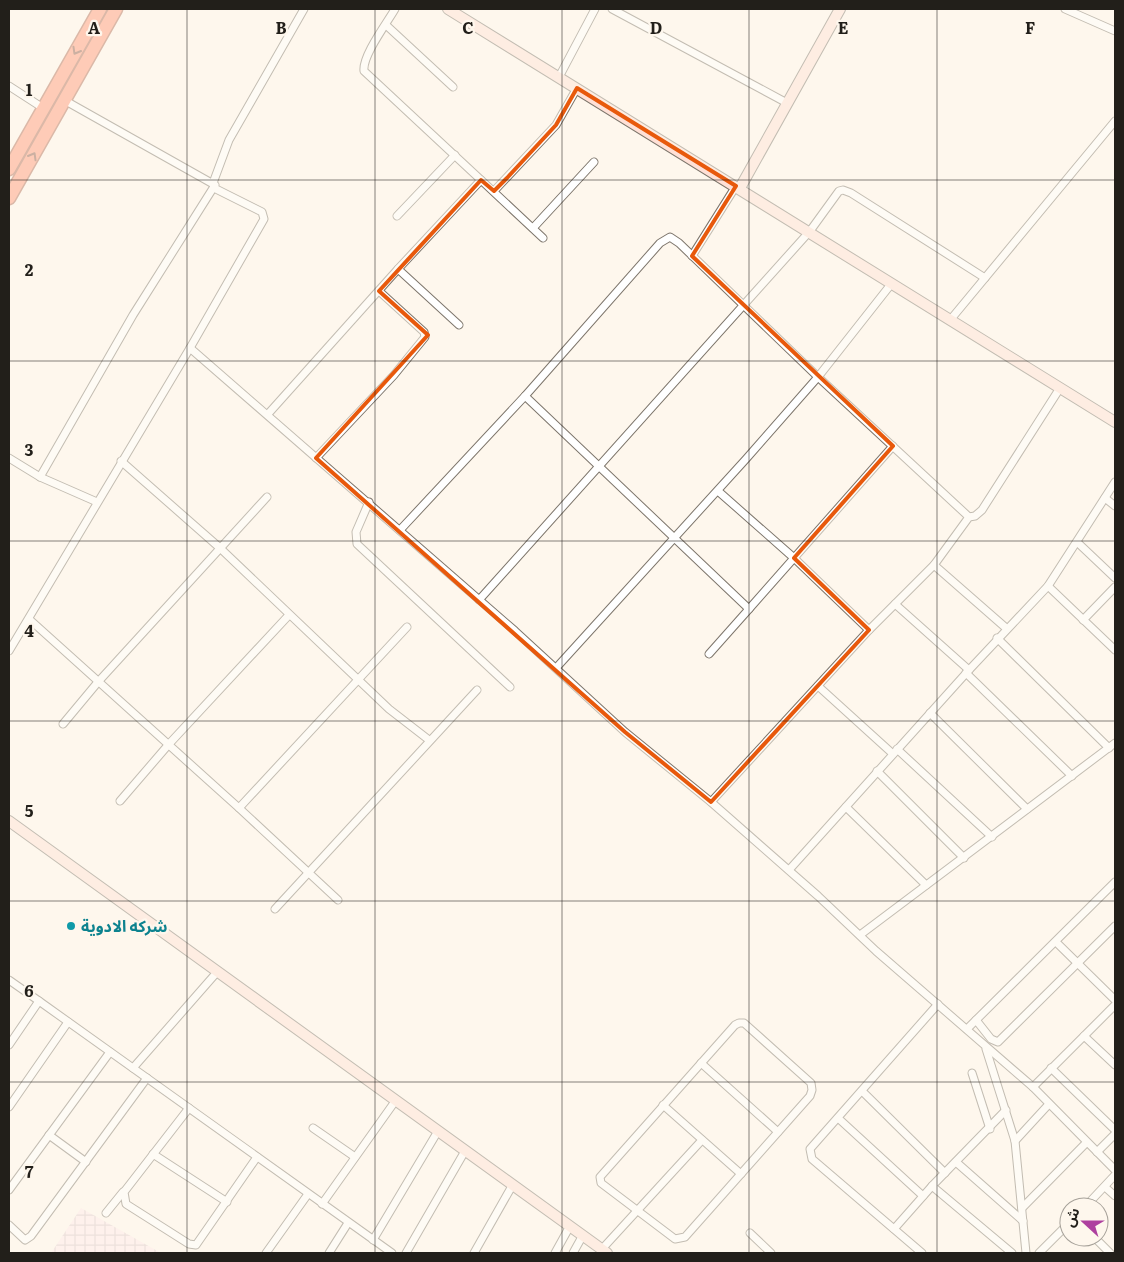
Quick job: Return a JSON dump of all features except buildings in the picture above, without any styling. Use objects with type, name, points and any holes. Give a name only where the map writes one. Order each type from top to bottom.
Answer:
[{"type":"highway","points":[[9,169],[100,9]]},
{"type":"highway","points":[[9,198],[116,9]]},
{"type":"street","points":[[40,477],[133,315],[213,185],[229,140],[304,9]]},
{"type":"street","points":[[395,9],[366,60],[364,71],[543,238]]},
{"type":"street","points":[[448,9],[810,231],[1115,422]]},
{"type":"street","points":[[559,77],[595,9]]},
{"type":"street","points":[[612,9],[787,103]]},
{"type":"street","points":[[692,256],[738,187],[840,9]]},
{"type":"street","points":[[1065,9],[1115,30]]},
{"type":"street","points":[[386,25],[453,87]]},
{"type":"street","points":[[9,86],[43,108]]},
{"type":"street","points":[[494,191],[556,125],[577,88]]},
{"type":"street","points":[[9,651],[264,220],[262,212],[64,100]]},
{"type":"street","points":[[951,319],[1115,121]]},
{"type":"street","points":[[397,216],[455,155]]},
{"type":"street","points":[[533,228],[594,162]]},
{"type":"street","points":[[268,414],[481,180]]},
{"type":"street","points":[[479,600],[810,231],[837,194],[846,190],[985,278]]},
{"type":"street","points":[[400,530],[525,396],[667,238],[673,238],[818,377],[969,517]]},
{"type":"street","points":[[398,269],[459,325]]},
{"type":"street","points":[[556,668],[718,491],[818,377],[892,283]]},
{"type":"street","points":[[316,458],[394,375],[425,337],[424,332],[379,291]]},
{"type":"street","points":[[190,348],[369,502],[625,732],[711,802],[789,870],[986,1048],[1033,1087],[1086,1143],[1115,1170]]},
{"type":"street","points":[[711,802],[869,630],[934,565],[969,517],[975,516],[982,510],[1060,388]]},
{"type":"street","points":[[525,396],[749,609]]},
{"type":"street","points":[[709,654],[893,446]]},
{"type":"street","points":[[9,458],[12,463],[97,502]]},
{"type":"street","points":[[122,461],[220,548],[389,708],[429,740]]},
{"type":"street","points":[[789,870],[1006,628],[1048,586],[1115,482]]},
{"type":"street","points":[[718,491],[794,558],[869,630]]},
{"type":"street","points":[[62,724],[267,497]]},
{"type":"street","points":[[1105,498],[1115,506]]},
{"type":"street","points":[[369,502],[356,532],[357,544],[510,687]]},
{"type":"street","points":[[1076,542],[1115,578]]},
{"type":"street","points":[[934,565],[1006,628]]},
{"type":"street","points":[[1048,586],[1115,650]]},
{"type":"street","points":[[1083,620],[1115,587]]},
{"type":"street","points":[[895,604],[968,671],[1072,776]]},
{"type":"street","points":[[120,801],[169,744],[289,615]]},
{"type":"street","points":[[28,619],[240,808],[338,900]]},
{"type":"street","points":[[240,808],[407,627]]},
{"type":"street","points":[[860,935],[1112,745],[998,638]]},
{"type":"street","points":[[818,686],[992,837]]},
{"type":"street","points":[[275,909],[477,690]]},
{"type":"street","points":[[930,713],[1027,809]]},
{"type":"street","points":[[877,771],[964,858]]},
{"type":"street","points":[[846,807],[926,885]]},
{"type":"street","points":[[9,821],[512,1186],[605,1251],[638,1210],[702,1140]]},
{"type":"street","points":[[967,1029],[1115,882]]},
{"type":"street","points":[[976,1020],[991,1040],[998,1042],[1115,926]]},
{"type":"street","points":[[1056,942],[1115,1000]]},
{"type":"street","points":[[132,1068],[218,972]]},
{"type":"street","points":[[9,980],[392,1253]]},
{"type":"street","points":[[9,1045],[39,1001]]},
{"type":"street","points":[[922,1253],[812,1159],[809,1154],[810,1149],[938,1004]]},
{"type":"street","points":[[1033,1087],[1115,1005]]},
{"type":"street","points":[[9,1107],[68,1022]]},
{"type":"street","points":[[744,1023],[811,1083],[812,1090],[810,1096],[685,1237],[680,1240],[675,1239],[601,1182],[600,1177],[701,1062],[734,1025],[744,1023]]},
{"type":"street","points":[[1084,1036],[1115,1065]]},
{"type":"street","points":[[986,1048],[1015,1141],[1026,1253]]},
{"type":"street","points":[[9,1190],[110,1052]]},
{"type":"street","points":[[701,1062],[778,1132]]},
{"type":"street","points":[[1051,1068],[1115,1130]]},
{"type":"street","points":[[972,1073],[990,1129]]},
{"type":"street","points":[[9,1225],[22,1239],[29,1239],[147,1078]]},
{"type":"street","points":[[862,1091],[945,1173]]},
{"type":"street","points":[[322,1204],[396,1100]]},
{"type":"street","points":[[1015,1141],[1049,1104]]},
{"type":"street","points":[[663,1105],[741,1174]]},
{"type":"street","points":[[106,1213],[189,1108]]},
{"type":"street","points":[[894,1229],[932,1186],[990,1129],[1006,1110]]},
{"type":"street","points":[[838,1118],[923,1196]]},
{"type":"street","points":[[313,1128],[355,1157]]},
{"type":"street","points":[[373,1240],[438,1131]]},
{"type":"street","points":[[1097,1152],[1115,1134]]},
{"type":"street","points":[[49,1135],[86,1162]]},
{"type":"street","points":[[1022,1208],[1086,1143]]},
{"type":"street","points":[[406,1253],[465,1151]]},
{"type":"street","points":[[154,1154],[227,1202]]},
{"type":"street","points":[[124,1192],[126,1204],[192,1245],[200,1242],[257,1157]]},
{"type":"street","points":[[956,1162],[1023,1221]]},
{"type":"street","points":[[1095,1197],[1115,1175]]},
{"type":"street","points":[[474,1253],[512,1186]]},
{"type":"street","points":[[932,1186],[1012,1253]]},
{"type":"street","points":[[1105,1187],[1115,1196]]},
{"type":"street","points":[[266,1253],[308,1194]]},
{"type":"street","points":[[329,1253],[348,1223]]},
{"type":"street","points":[[555,1253],[570,1226]]},
{"type":"street","points":[[750,1233],[771,1253]]},
{"type":"street","points":[[1043,1252],[1059,1234]]},
{"type":"street","points":[[573,1253],[583,1235]]},
{"type":"street","points":[[1111,1253],[1115,1251]]},
{"type":"highlighted area","points":[[577,88],[736,186],[692,256],[893,446],[794,558],[869,630],[711,802],[625,732],[316,458],[428,335],[379,291],[481,180],[494,191],[507,178],[556,125]]},
{"type":"shaded area","points":[[81,1208],[161,1253],[51,1253]]},
{"type":"place","name":"شركه الادوية","points":[[71,926]]}]
